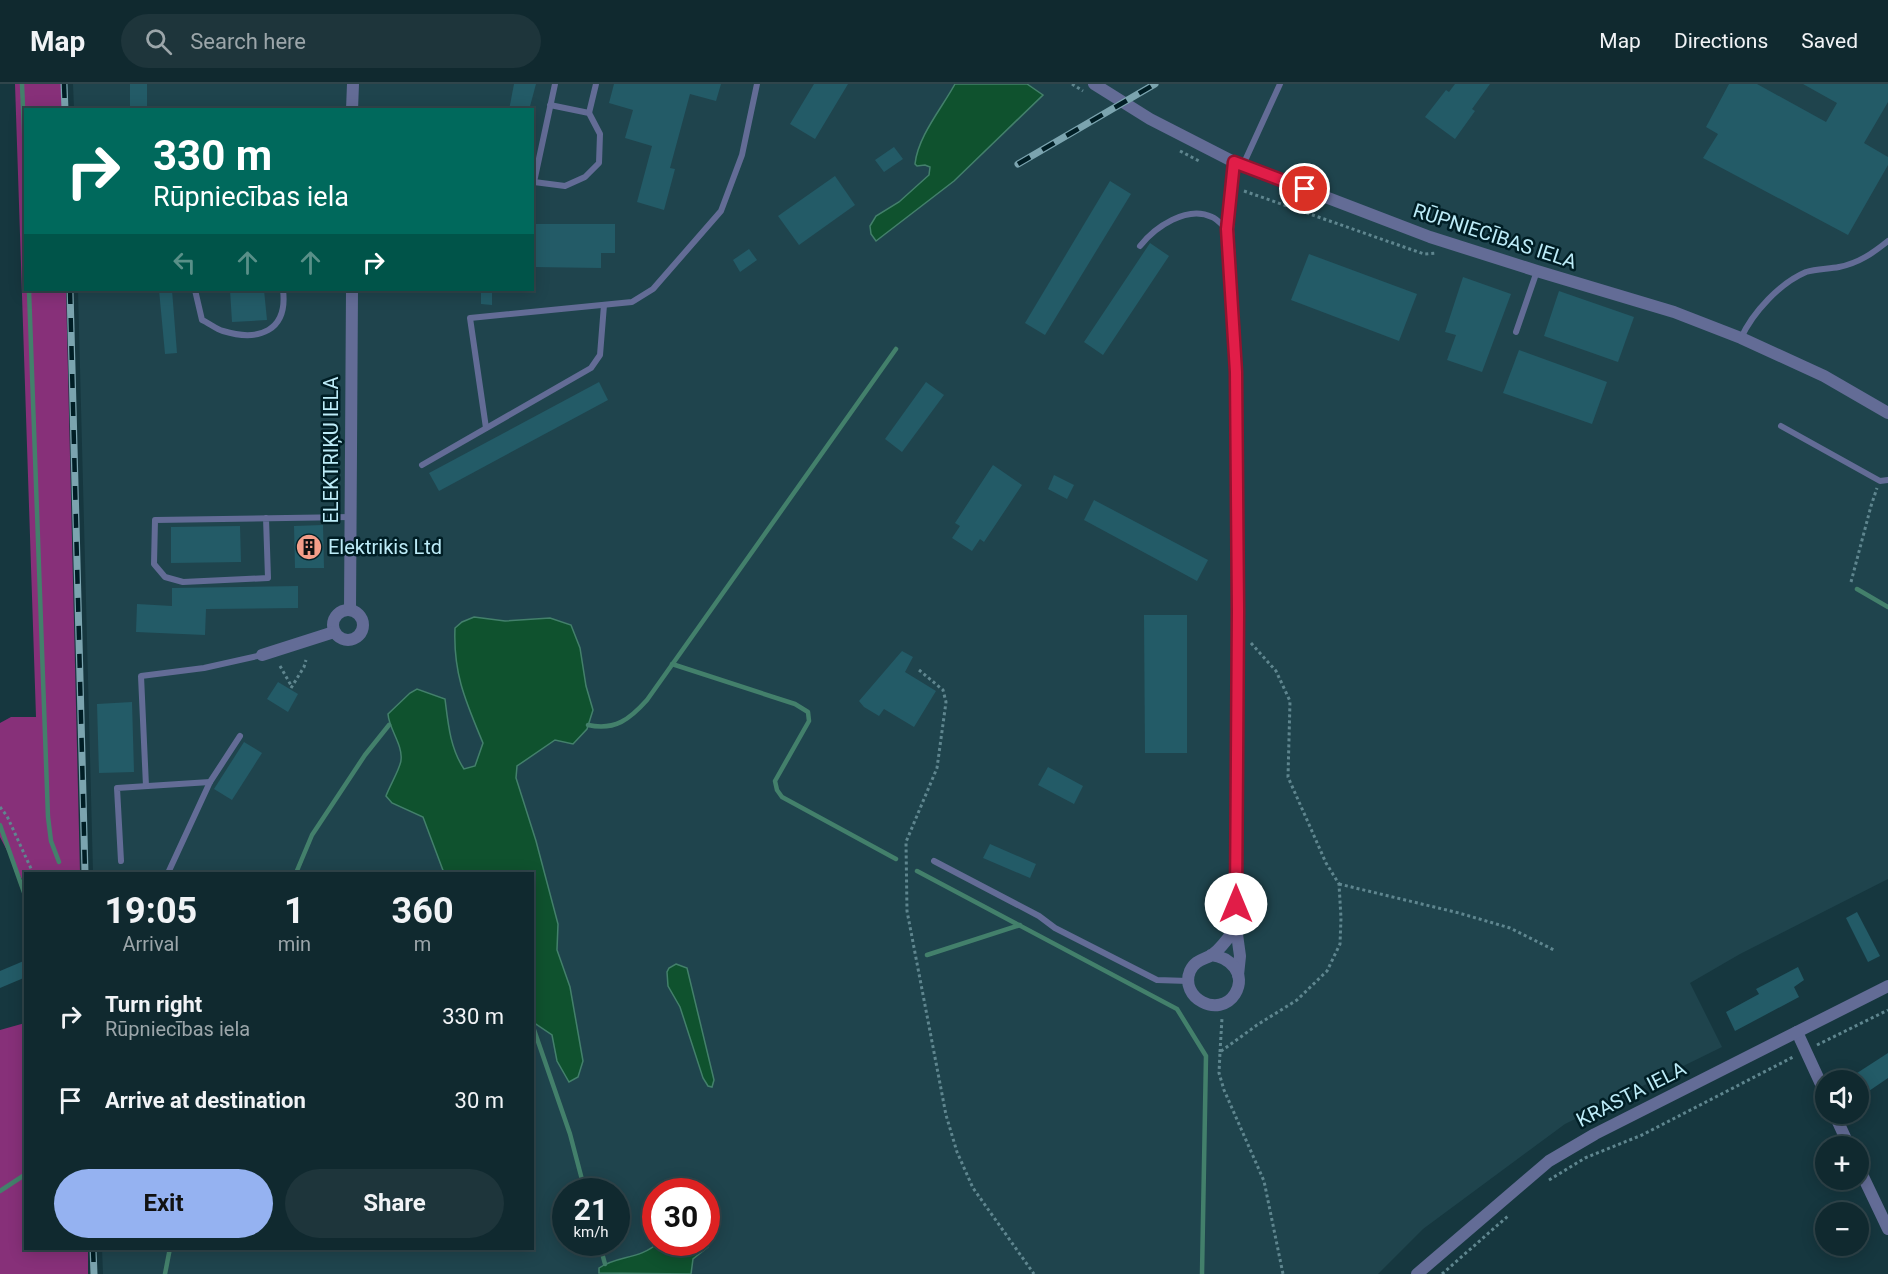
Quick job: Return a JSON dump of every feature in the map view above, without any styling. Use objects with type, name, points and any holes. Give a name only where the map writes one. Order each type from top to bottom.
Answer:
[{"type":"street","points":[[352,108],[353,84]]},
{"type":"street","name":"RŪPNIECĪBAS IELA","points":[[1094,84],[1150,119],[1239,164],[1430,237],[1537,272],[1674,312],[1741,338],[1824,376],[1888,413]]},
{"type":"street","points":[[1236,927],[1227,940],[1211,955],[1195,964],[1190,972],[1188,981],[1190,990],[1195,998],[1203,1003],[1212,1006],[1221,1005],[1235,993],[1238,985],[1240,956],[1236,927],[1238,629],[1236,372],[1227,229],[1239,164]]},
{"type":"street","name":"ELEKTRIĶU IELA","points":[[262,655],[334,633],[347,641],[352,640],[361,634],[364,624],[360,614],[350,610],[352,291]]},
{"type":"street","points":[[334,633],[335,616],[345,610],[350,610]]},
{"type":"street","points":[[1211,955],[1228,960],[1235,967],[1238,975]]},
{"type":"street","name":"KRASTA IELA","points":[[1417,1274],[1549,1161],[1595,1134],[1888,986]]},
{"type":"street","points":[[1797,1032],[1815,1072]]},
{"type":"street","points":[[1869,1189],[1888,1229]]},
{"type":"lane","points":[[555,84],[534,182],[565,186],[585,177],[598,163],[600,134],[589,113],[596,84]]},
{"type":"lane","points":[[486,428],[470,318],[632,302],[653,289],[721,211],[742,155],[757,84]]},
{"type":"lane","points":[[1239,164],[1280,84]]},
{"type":"lane","points":[[550,105],[589,113]]},
{"type":"lane","points":[[1140,246],[1148,235],[1177,218],[1193,214],[1211,217],[1227,229]]},
{"type":"lane","points":[[1741,338],[1755,313],[1791,280],[1808,272],[1841,266],[1868,257],[1888,241]]},
{"type":"lane","points":[[1516,332],[1537,272]]},
{"type":"lane","points":[[195,291],[202,320],[221,331],[245,335],[267,332],[276,326],[285,305],[283,291]]},
{"type":"lane","points":[[422,465],[591,368],[600,355],[604,305]]},
{"type":"lane","points":[[1781,426],[1880,481],[1888,480]]},
{"type":"lane","points":[[266,518],[268,578],[183,582],[165,577],[154,564],[155,520],[351,516]]},
{"type":"lane","points":[[146,786],[141,676],[204,668],[262,655]]},
{"type":"lane","points":[[168,872],[210,782],[240,736]]},
{"type":"lane","points":[[121,861],[117,788],[210,782]]},
{"type":"lane","points":[[934,861],[1039,916],[1055,928],[1157,980],[1188,981]]},
{"type":"path","points":[[1851,582],[1880,481]]},
{"type":"path","points":[[1220,1052],[1297,1000],[1327,971],[1340,944],[1339,884],[1326,863],[1288,777],[1290,701],[1276,671],[1238,629]]},
{"type":"path","points":[[280,666],[291,688],[306,660]]},
{"type":"path","points":[[919,670],[943,690],[946,702],[937,768],[906,842],[909,922],[946,1115],[957,1152],[973,1188],[1034,1274]]},
{"type":"path","points":[[0,807],[7,816],[33,872]]},
{"type":"path","points":[[1339,884],[1459,913],[1510,928],[1554,950]]},
{"type":"path","points":[[1221,1005],[1223,1024],[1219,1073],[1224,1090],[1264,1181],[1283,1274]]},
{"type":"path","points":[[1548,1181],[1585,1158],[1642,1135],[1888,1010]]},
{"type":"path","points":[[1442,1274],[1512,1212]]},
{"type":"shaded area","points":[[15,84],[61,84],[62,108],[24,108],[24,291],[66,291],[80,872],[24,872],[24,883],[0,837],[0,723],[11,717],[36,717]]},
{"type":"shaded area","points":[[73,84],[1888,84],[1888,879],[1740,954],[1690,983],[1722,1047],[1565,1124],[1423,1229],[1378,1274],[103,1274],[102,1250],[534,1250],[534,872],[93,872],[78,291],[534,291],[534,108],[74,108]]},
{"type":"shaded area","points":[[955,84],[1027,84],[1043,95],[954,181],[876,241],[871,234],[870,226],[876,216],[899,202],[929,175],[930,167],[915,164],[917,154],[926,133]]},
{"type":"shaded area","points":[[474,617],[505,621],[550,618],[571,625],[580,648],[586,686],[593,710],[587,729],[573,744],[555,740],[517,766],[516,778],[536,841],[558,924],[557,950],[570,987],[583,1061],[578,1077],[569,1082],[557,1061],[552,1035],[534,1023],[534,872],[444,872],[423,817],[392,803],[386,796],[401,760],[400,749],[388,714],[417,689],[445,699],[450,735],[459,761],[464,769],[475,766],[483,743],[458,674],[455,628]]},
{"type":"shaded area","points":[[676,964],[687,968],[714,1080],[712,1087],[708,1086],[703,1078],[680,1007],[668,986],[667,972]]},
{"type":"shaded area","points":[[24,1023],[24,1250],[88,1250],[88,1274],[0,1274],[0,1030]]},
{"type":"shaded area","points":[[642,1253],[642,1256],[697,1256],[693,1259],[691,1274],[599,1273],[599,1268],[606,1264]]},
{"type":"building","points":[[130,84],[147,84],[147,108],[130,108]]},
{"type":"building","points":[[514,84],[536,84],[530,108],[509,108]]},
{"type":"building","points":[[614,84],[721,84],[716,101],[690,94],[670,168],[675,169],[664,210],[637,202],[652,146],[625,138],[633,110],[609,103]]},
{"type":"building","points":[[814,84],[848,84],[815,139],[790,124]]},
{"type":"building","points":[[1455,84],[1490,84],[1472,109],[1475,111],[1455,139],[1425,117],[1446,90],[1449,92]]},
{"type":"building","points":[[1729,84],[1757,84],[1826,122],[1837,103],[1803,84],[1888,84],[1888,102],[1864,143],[1888,157],[1888,165],[1848,235],[1703,158],[1718,134],[1706,127]]},
{"type":"building","points":[[894,147],[903,159],[884,172],[875,160]]},
{"type":"building","points":[[835,176],[855,205],[799,245],[778,216]]},
{"type":"building","points":[[1110,181],[1131,194],[1045,335],[1025,323]]},
{"type":"building","points":[[534,224],[615,224],[615,253],[601,253],[601,268],[534,267]]},
{"type":"building","points":[[1150,243],[1169,256],[1103,355],[1084,342]]},
{"type":"building","points":[[749,249],[757,260],[740,272],[733,260]]},
{"type":"building","points":[[1309,254],[1417,294],[1399,341],[1291,300]]},
{"type":"building","points":[[1463,277],[1511,294],[1482,372],[1447,360],[1456,335],[1445,332]]},
{"type":"building","points":[[159,291],[172,291],[177,353],[165,354]]},
{"type":"building","points":[[230,291],[264,291],[267,320],[232,322]]},
{"type":"building","points":[[481,291],[492,291],[492,305],[481,304]]},
{"type":"building","points":[[1559,291],[1634,317],[1618,362],[1544,336]]},
{"type":"building","points":[[1519,350],[1607,382],[1592,424],[1503,393]]},
{"type":"building","points":[[599,382],[608,400],[439,491],[429,473]]},
{"type":"building","points":[[926,382],[944,395],[902,452],[885,439]]},
{"type":"building","points":[[993,465],[1022,485],[984,542],[980,539],[972,551],[952,538],[960,526],[955,523]]},
{"type":"building","points":[[1054,475],[1074,485],[1067,499],[1048,489]]},
{"type":"building","points":[[1094,500],[1208,560],[1197,581],[1084,520]]},
{"type":"building","name":"Elektrikis Ltd","points":[[323,525],[324,568],[295,568],[294,526]]},
{"type":"building","points":[[240,526],[241,562],[171,563],[171,527]]},
{"type":"building","points":[[298,586],[298,608],[206,609],[205,635],[136,632],[137,604],[172,606],[172,588]]},
{"type":"building","points":[[1144,615],[1187,615],[1187,753],[1145,753]]},
{"type":"building","points":[[902,651],[913,657],[905,672],[936,691],[914,727],[884,709],[879,716],[859,701]]},
{"type":"building","points":[[278,682],[298,694],[288,712],[267,699]]},
{"type":"building","points":[[132,702],[134,772],[99,773],[97,704]]},
{"type":"building","points":[[244,742],[262,753],[232,800],[214,789]]},
{"type":"building","points":[[1048,767],[1083,786],[1074,804],[1038,785]]},
{"type":"building","points":[[990,844],[1036,864],[1030,878],[983,858]]},
{"type":"building","points":[[1857,912],[1880,956],[1868,962],[1846,918]]},
{"type":"building","points":[[24,961],[24,978],[0,988],[0,971]]},
{"type":"building","points":[[1798,967],[1804,980],[1794,987],[1799,997],[1735,1031],[1726,1012],[1759,994],[1756,989]]},
{"type":"building","points":[[1888,1053],[1888,1078],[1869,1091],[1869,1070],[1862,1070]]},
{"type":"waterway","points":[[22,84],[24,131]]},
{"type":"waterway","points":[[29,291],[48,817],[51,841],[59,862]]},
{"type":"waterway","points":[[588,725],[614,725],[628,718],[647,700],[896,349]]},
{"type":"waterway","points":[[1857,589],[1888,607]]},
{"type":"waterway","points":[[672,664],[795,704],[808,712],[809,721],[775,781],[777,790],[782,797],[896,859]]},
{"type":"waterway","points":[[296,872],[312,835],[365,755],[389,725]]},
{"type":"waterway","points":[[0,825],[24,892]]},
{"type":"waterway","points":[[917,871],[1177,1009],[1206,1056],[1202,1274]]},
{"type":"waterway","points":[[927,955],[1020,925]]},
{"type":"waterway","points":[[534,1030],[570,1134],[582,1178]]},
{"type":"waterway","points":[[0,1191],[24,1175]]},
{"type":"waterway","points":[[165,1274],[170,1250]]},
{"type":"waterway","points":[[603,1256],[605,1264]]},
{"type":"railway","points":[[64,84],[65,108]]},
{"type":"railway","points":[[1018,164],[1155,84]]},
{"type":"railway","points":[[70,291],[85,872]]},
{"type":"railway","points":[[93,1250],[94,1274]]},
{"type":"place","name":"Elektrikis Ltd","points":[[309,547]]},
{"type":"route","points":[[1236,904],[1238,611],[1236,372],[1227,229],[1234,162],[1305,189]]}]
